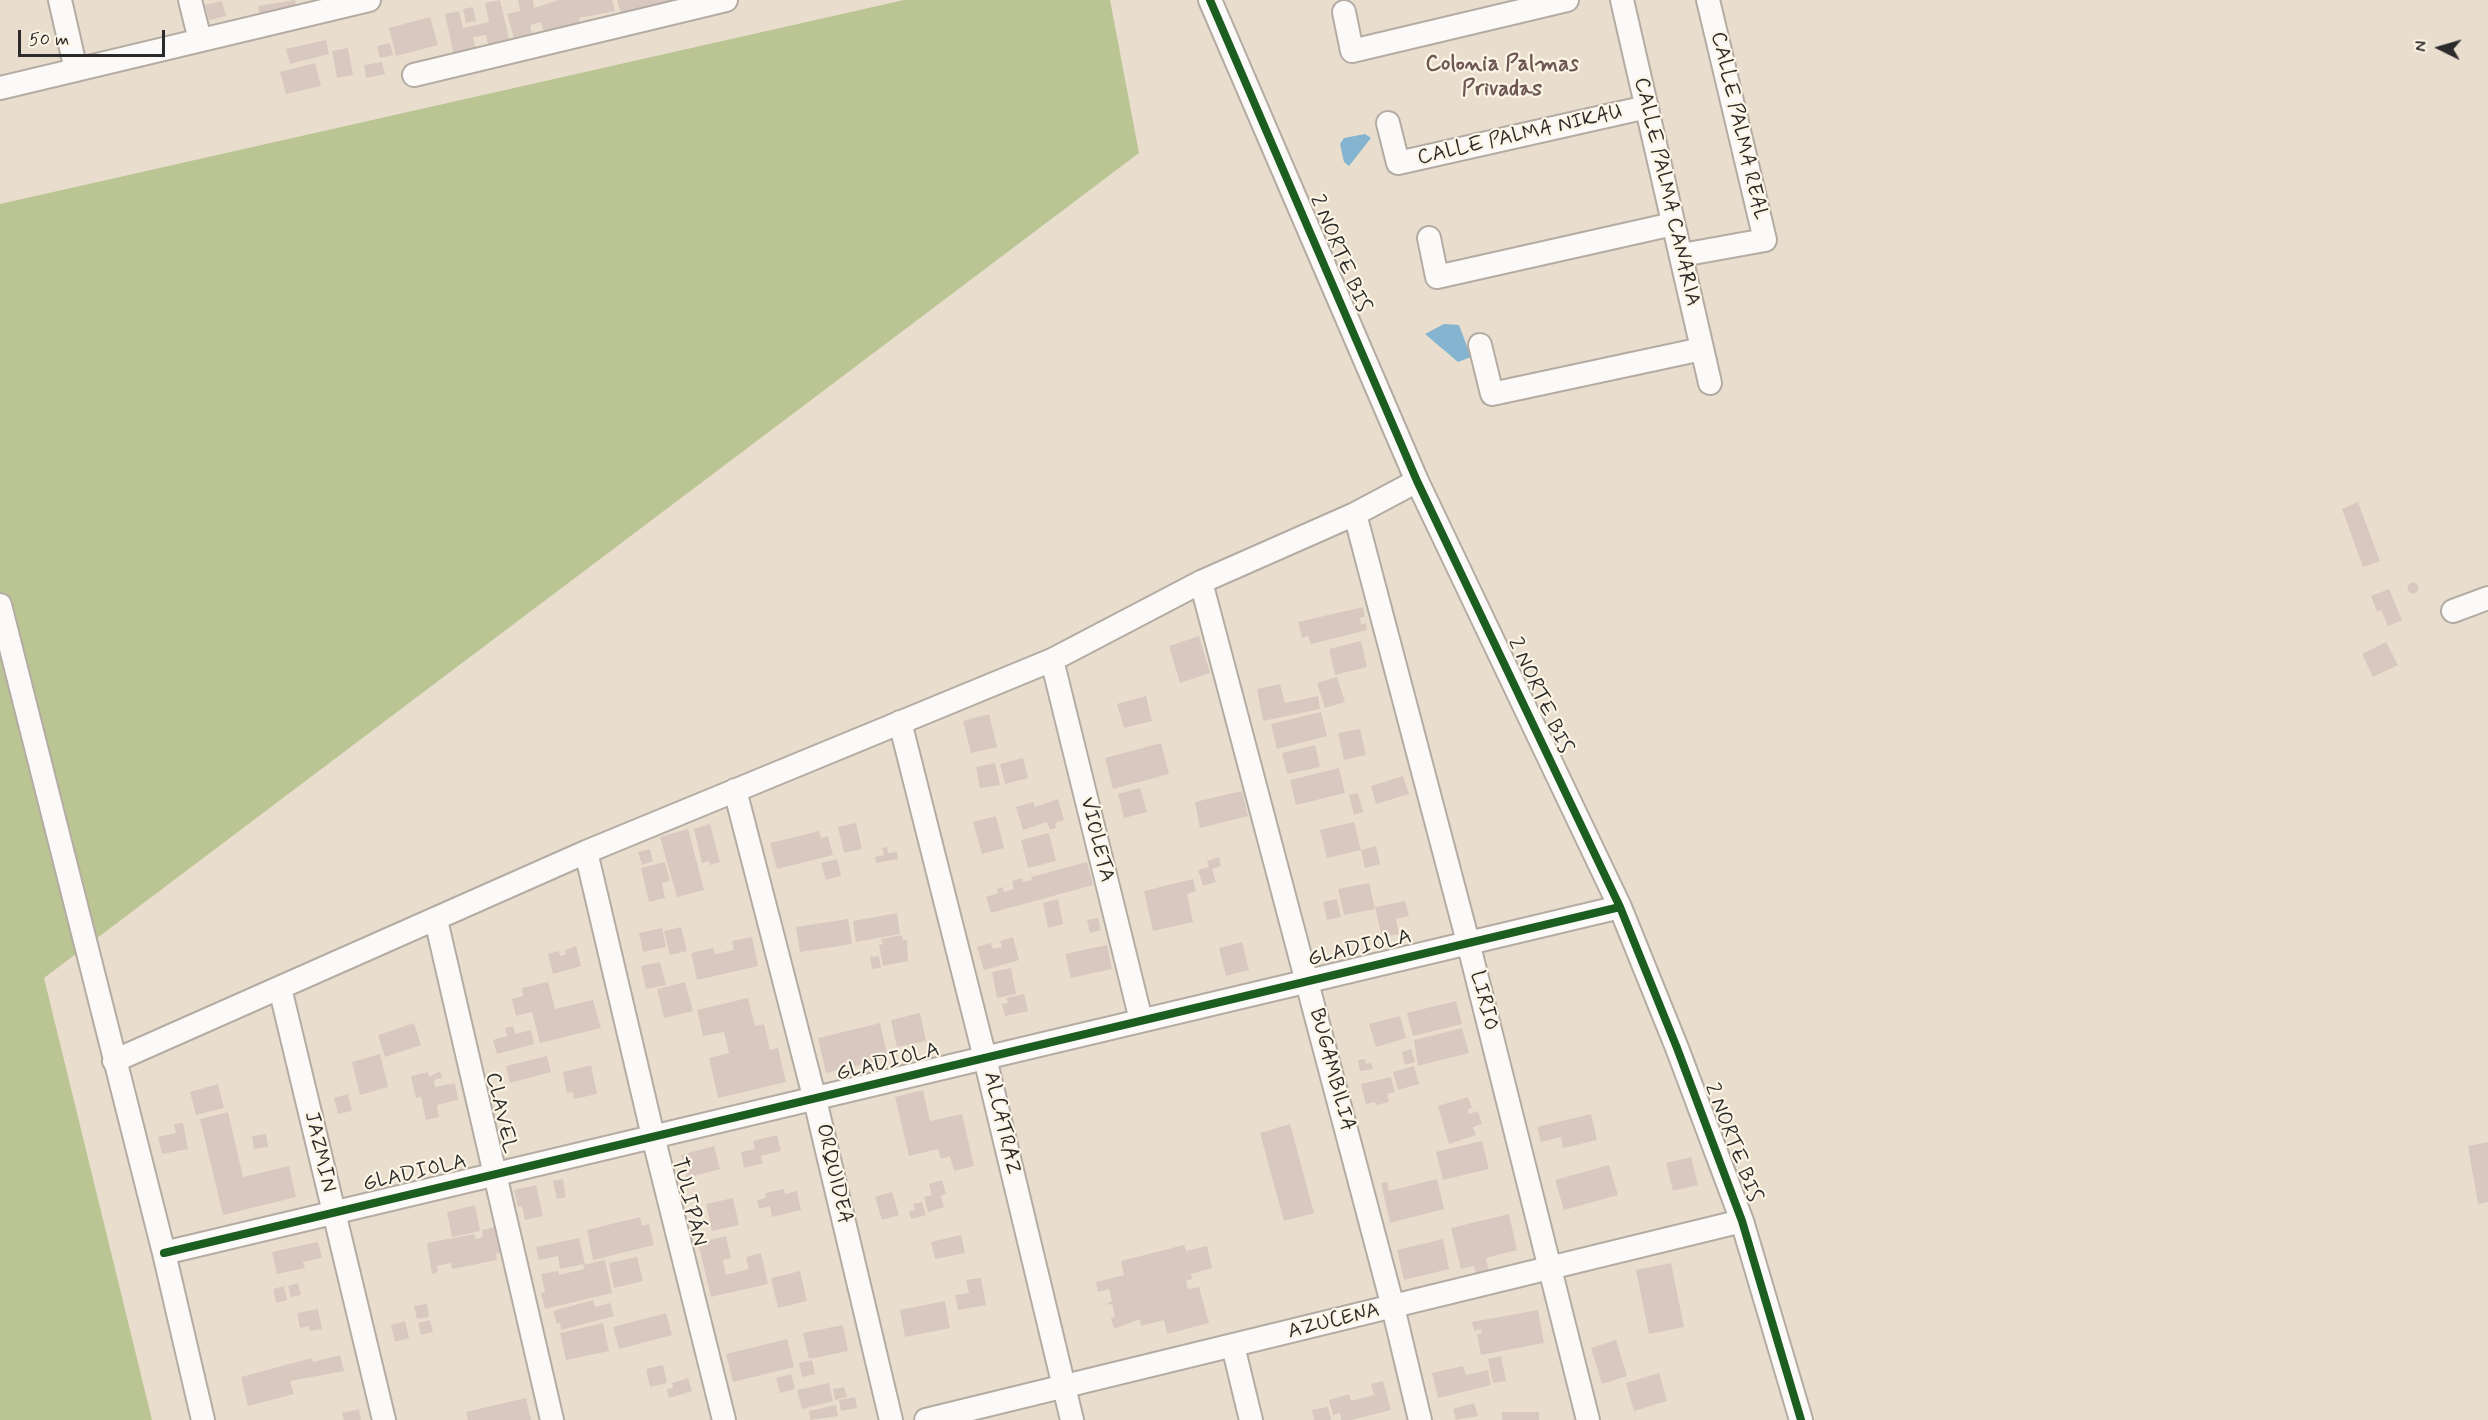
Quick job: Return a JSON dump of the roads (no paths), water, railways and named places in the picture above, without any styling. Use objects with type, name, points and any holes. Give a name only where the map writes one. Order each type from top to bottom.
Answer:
[{"type":"street","points":[[60,0],[76,70]]},
{"type":"street","points":[[190,0],[200,40]]},
{"type":"street","points":[[0,88],[200,40],[326,5],[369,0]]},
{"type":"street","points":[[414,75],[726,0]]},
{"type":"street","name":"2 NORTE BIS","points":[[1210,0],[1417,482],[1620,907],[1677,1048],[1742,1221],[1801,1420]]},
{"type":"street","points":[[1344,12],[1352,51],[1567,0]]},
{"type":"street","name":"CALLE PALMA CANARIA","points":[[1622,0],[1710,383]]},
{"type":"street","name":"CALLE PALMA REAL","points":[[1682,255],[1765,240],[1708,0]]},
{"type":"street","name":"CALLE PALMA NIKAU","points":[[1388,123],[1398,163],[1647,107]]},
{"type":"street","points":[[1429,238],[1437,277],[1673,224]]},
{"type":"street","points":[[1480,345],[1492,394],[1702,350]]},
{"type":"street","points":[[114,1061],[586,852],[1052,660],[1202,582],[1355,514],[1417,482]]},
{"type":"street","name":"LIRIO","points":[[1355,514],[1468,942],[1588,1420]]},
{"type":"street","name":"BUGAMBILIA","points":[[1202,582],[1393,1307],[1420,1420]]},
{"type":"street","points":[[2452,611],[2488,598]]},
{"type":"street","points":[[0,605],[164,1253],[203,1420]]},
{"type":"street","name":"VIOLETA","points":[[1052,660],[1141,1020]]},
{"type":"street","name":"ALCATRAZ","points":[[900,722],[985,1058],[1072,1420]]},
{"type":"street","name":"ORQUIDEA","points":[[735,790],[815,1100],[891,1420]]},
{"type":"street","name":"TULIPÁN","points":[[586,852],[653,1136],[724,1420]]},
{"type":"street","name":"GLADIOLA","points":[[164,1253],[1620,907]]},
{"type":"street","name":"CLAVEL","points":[[436,920],[552,1420]]},
{"type":"street","name":"JAZMIN","points":[[280,988],[384,1420]]},
{"type":"street","name":"AZUCENA","points":[[926,1420],[1742,1221]]},
{"type":"street","points":[[1233,1346],[1251,1420]]},
{"type":"water","points":[[1365,134],[1371,138],[1349,166],[1344,162],[1340,144],[1344,138]]},
{"type":"water","points":[[1444,324],[1459,325],[1471,357],[1458,362],[1425,334]]},
{"type":"district","name":"Colonia Palmas Privadas","points":[[1502,78]]}]
